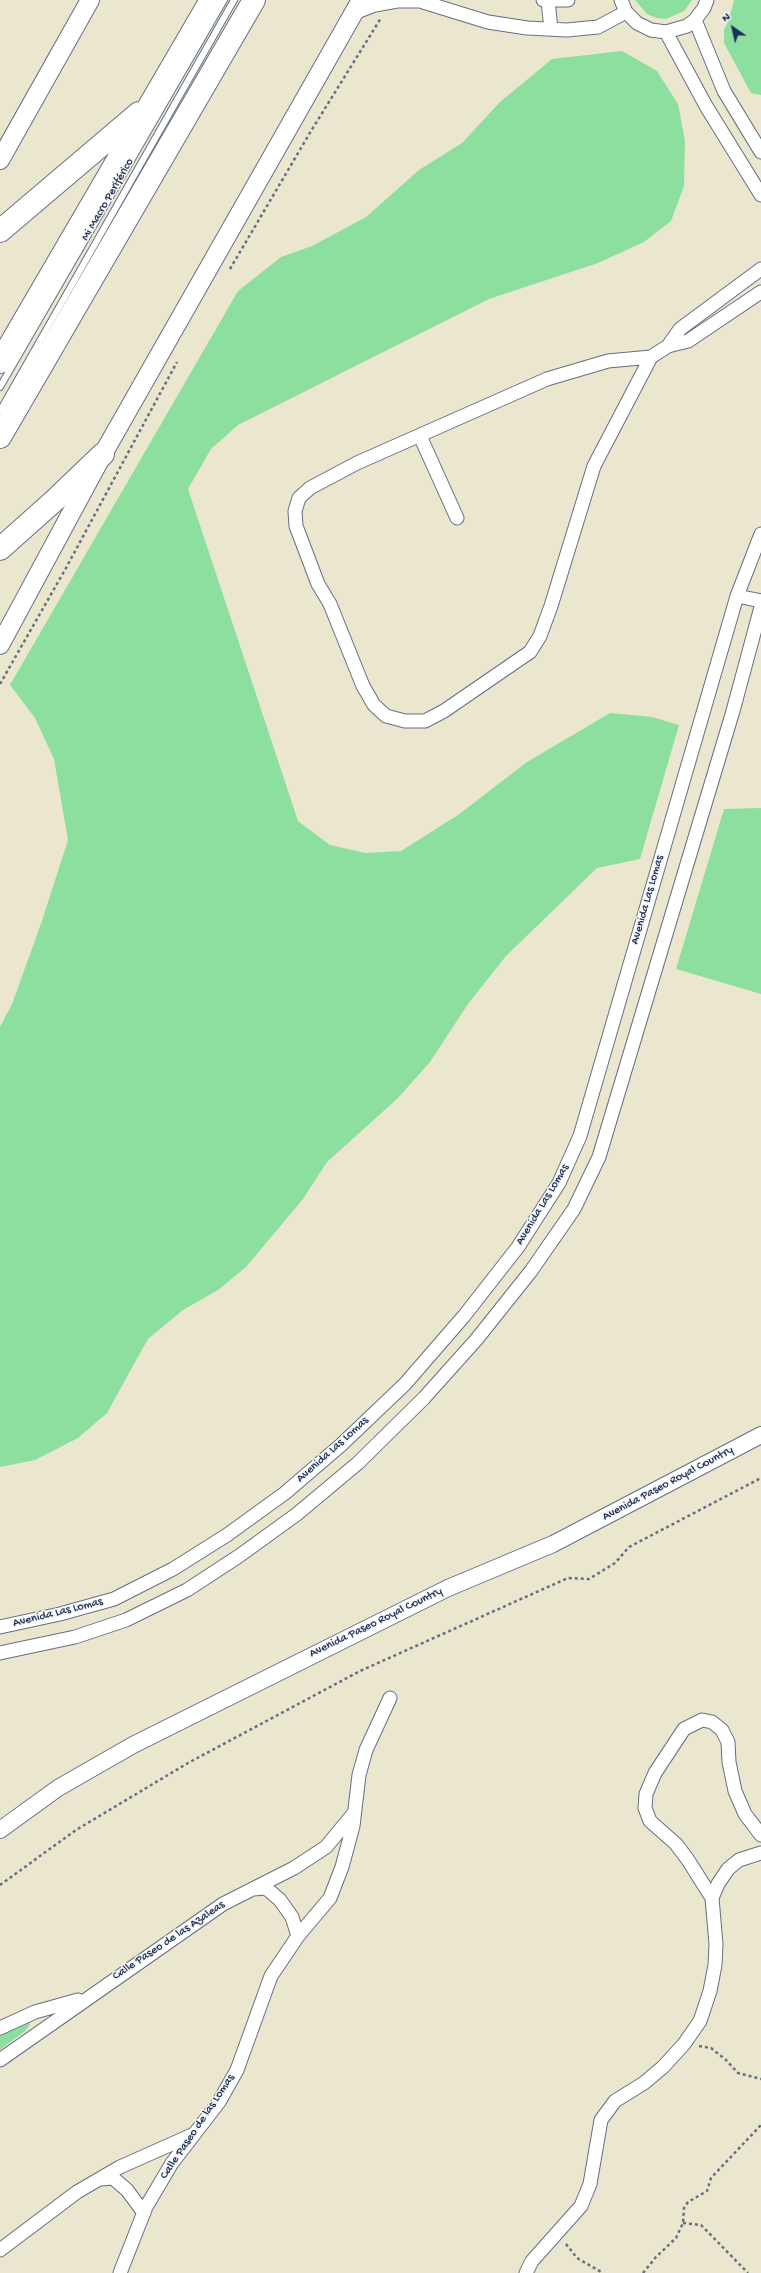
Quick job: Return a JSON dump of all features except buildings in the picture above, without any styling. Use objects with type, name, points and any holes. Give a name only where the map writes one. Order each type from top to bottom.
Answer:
[{"type":"highway","points":[[0,362],[211,0]]},
{"type":"highway","points":[[0,437],[254,0]]},
{"type":"highway","points":[[0,231],[152,102]]},
{"type":"highway","points":[[0,549],[55,500],[103,454]]},
{"type":"main road","points":[[0,160],[90,0]]},
{"type":"main road","points":[[0,645],[103,454],[358,6]]},
{"type":"street","points":[[551,29],[546,1],[568,0]]},
{"type":"street","points":[[358,6],[390,2],[420,1],[488,22],[527,28],[567,30],[598,27],[624,6],[637,23],[650,30],[666,32],[686,26],[695,20],[704,8],[706,0]]},
{"type":"street","points":[[695,20],[724,91],[761,152]]},
{"type":"street","points":[[666,32],[706,106],[761,195]]},
{"type":"street","points":[[668,346],[680,329],[761,270]]},
{"type":"street","points":[[651,357],[594,466],[540,636],[530,652],[444,711],[425,721],[405,721],[386,716],[374,705],[363,686],[330,604],[318,584],[296,526],[295,511],[299,498],[310,488],[357,463],[547,379],[608,361],[651,357],[668,346],[688,341],[761,292]]},
{"type":"street","points":[[420,436],[457,518]]},
{"type":"street","name":"Avenida Las Lomas","points":[[0,1627],[60,1614],[114,1599],[173,1570],[285,1493],[341,1445],[405,1384],[464,1316],[518,1247],[559,1183],[580,1136],[736,596],[761,534]]},
{"type":"street","points":[[736,596],[761,601]]},
{"type":"street","name":"Avenida Las Lomas","points":[[0,1653],[75,1638],[126,1620],[187,1590],[239,1556],[298,1514],[358,1463],[424,1398],[476,1340],[531,1271],[574,1209],[599,1157],[733,711],[761,606]]},
{"type":"street","name":"Avenida Paseo Royal Country","points":[[0,1830],[58,1788],[139,1742],[448,1588],[553,1544],[761,1435]]},
{"type":"street","name":"Calle Paseo de las Lomas","points":[[120,2273],[144,2212],[172,2163],[219,2102],[237,2070],[271,1976],[298,1936],[330,1898],[342,1867],[354,1813],[359,1775],[366,1750],[390,1698]]},
{"type":"street","points":[[526,2273],[532,2260],[581,2206],[590,2184],[602,2120],[615,2101],[653,2075],[684,2044],[700,2020],[710,1991],[715,1965],[716,1944],[712,1898],[676,1844],[650,1821],[645,1808],[646,1794],[654,1773],[684,1729],[702,1720],[712,1722],[722,1730],[728,1742],[729,1762],[735,1791],[745,1814],[761,1836]]},
{"type":"street","name":"Calle Paseo de las Azaleas","points":[[0,2060],[223,1904],[294,1868],[326,1846],[354,1813]]},
{"type":"street","points":[[712,1898],[718,1884],[728,1869],[739,1860],[761,1853]]},
{"type":"street","points":[[252,1889],[266,1888],[280,1900],[292,1917],[298,1936]]},
{"type":"street","name":"Calle Paseo de las Azaleas","points":[[0,2028],[35,2012],[89,1997]]},
{"type":"street","points":[[0,2250],[77,2192],[120,2167],[194,2134]]},
{"type":"street","points":[[101,2179],[113,2178],[127,2190],[144,2212]]},
{"type":"lane","name":"Mi Macro Periférico","points":[[0,387],[224,0]]},
{"type":"lane","name":"Mi Macro Periférico","points":[[0,411],[234,0]]},
{"type":"path","points":[[228,271],[390,2]]},
{"type":"path","points":[[0,684],[70,561],[178,360]]},
{"type":"path","points":[[0,1885],[76,1830],[188,1763],[360,1671],[568,1578],[589,1579],[615,1563],[629,1547],[761,1478]]},
{"type":"path","points":[[684,2044],[711,2048],[726,2060],[738,2073],[761,2080]]},
{"type":"path","points":[[644,2273],[656,2257],[676,2238],[683,2223],[684,2208],[688,2202],[707,2191],[711,2178],[761,2125]]},
{"type":"path","points":[[683,2223],[701,2225],[748,2273]]},
{"type":"path","points":[[558,2232],[577,2258],[602,2273]]},
{"type":"green space","points":[[635,0],[692,0],[684,11],[666,19],[656,18],[647,14]]},
{"type":"green space","points":[[734,0],[761,0],[761,95],[751,93],[724,43],[724,30],[729,19]]},
{"type":"green space","points":[[622,51],[657,71],[678,104],[685,141],[684,186],[671,221],[644,242],[598,263],[489,299],[238,425],[211,449],[188,489],[298,821],[330,845],[366,853],[401,851],[458,815],[527,762],[610,713],[652,717],[679,725],[640,859],[597,868],[506,956],[468,1004],[430,1062],[397,1099],[327,1162],[303,1199],[246,1267],[218,1290],[183,1310],[148,1339],[107,1413],[78,1438],[35,1460],[0,1467],[0,1027],[12,1004],[42,921],[68,840],[54,759],[35,718],[10,685],[238,291],[281,257],[312,246],[366,217],[419,170],[462,143],[500,102],[552,59]]},
{"type":"green space","points":[[761,808],[761,994],[676,969],[724,809]]},
{"type":"green space","points":[[29,2021],[30,2025],[25,2031],[0,2050],[0,2034]]}]
